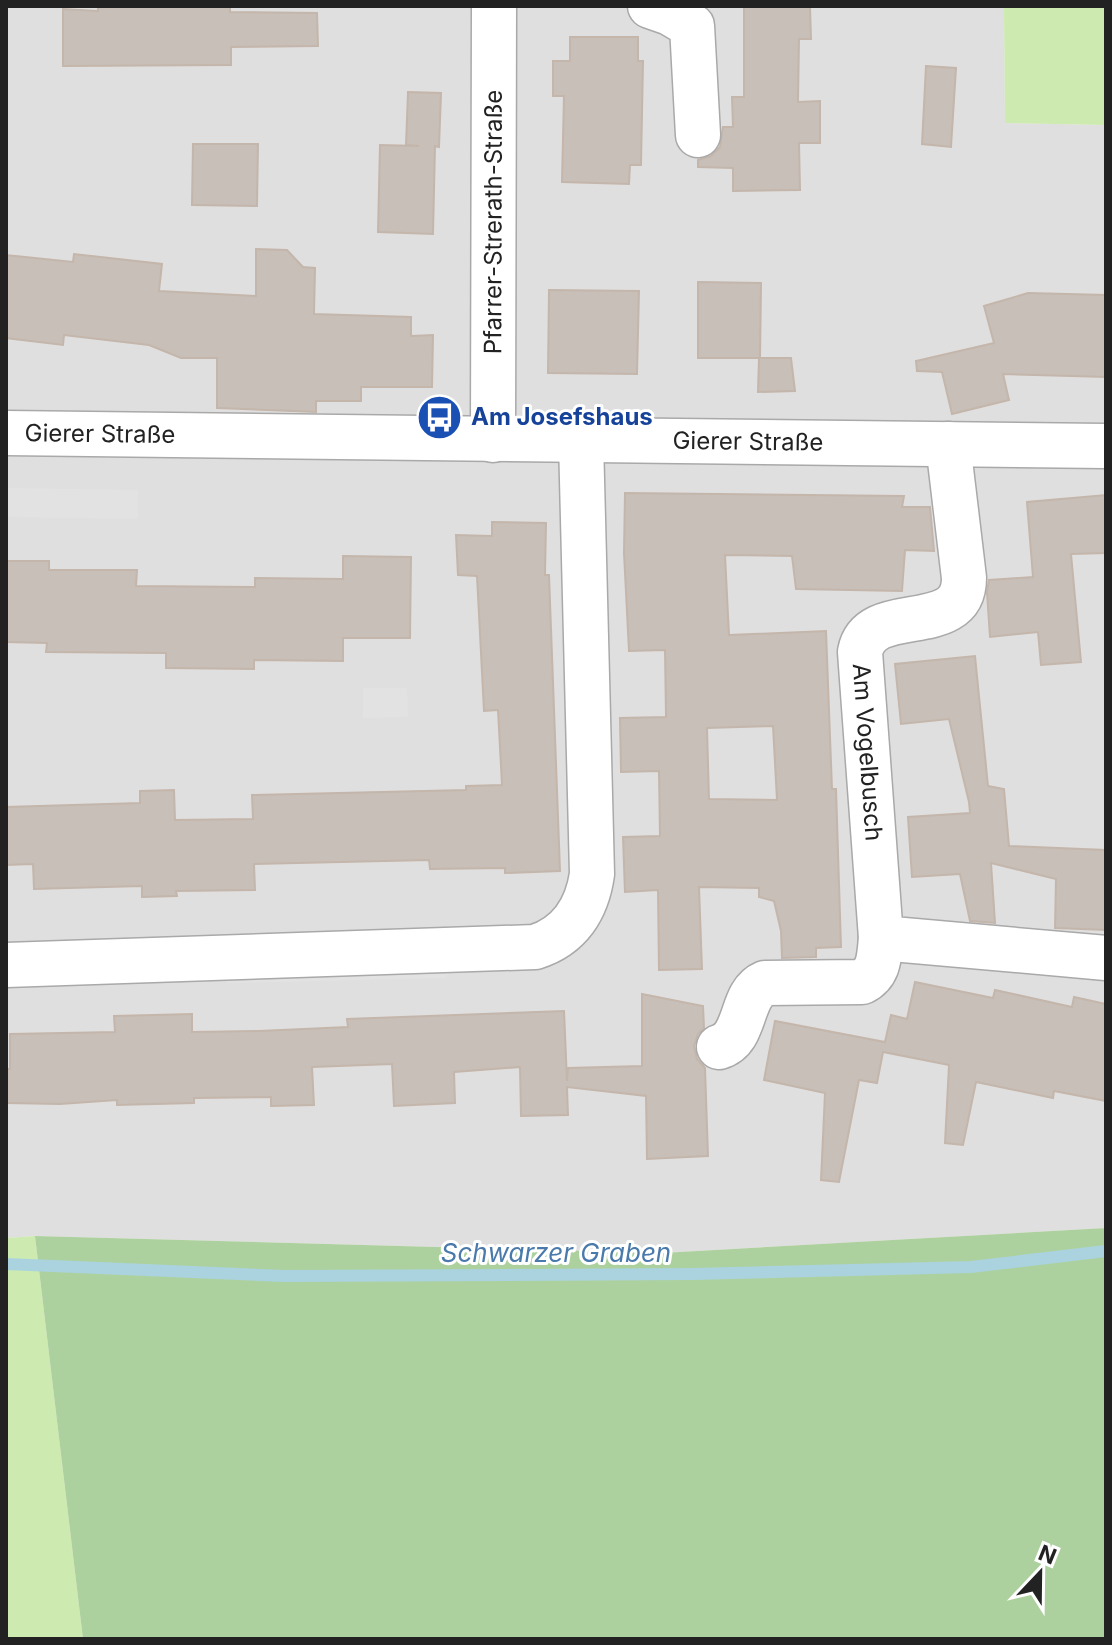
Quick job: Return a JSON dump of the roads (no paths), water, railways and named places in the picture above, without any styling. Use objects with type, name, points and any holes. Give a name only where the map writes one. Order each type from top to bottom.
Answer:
[{"type":"street","name":"Pfarrer-Strerath-Straße","points":[[493,440],[494,6]]},
{"type":"street","points":[[650,6],[692,26],[698,135]]},
{"type":"street","name":"Gierer Straße","points":[[6,433],[1106,446]]},
{"type":"street","points":[[6,965],[535,947],[549,943],[563,933],[589,895],[592,874],[581,440]]},
{"type":"street","name":"Am Vogelbusch","points":[[719,1047],[729,1044],[733,1038],[757,987],[765,983],[862,982],[878,965],[881,938],[860,652],[863,640],[874,629],[938,613],[954,605],[961,597],[964,578],[948,444]]},
{"type":"street","points":[[881,938],[1106,958]]},
{"type":"waterway","name":"Schwarzer Graben","points":[[6,1264],[284,1276],[694,1274],[971,1267],[1106,1251]]},
{"type":"place","name":"Am Josefshaus","points":[[440,417]]}]
